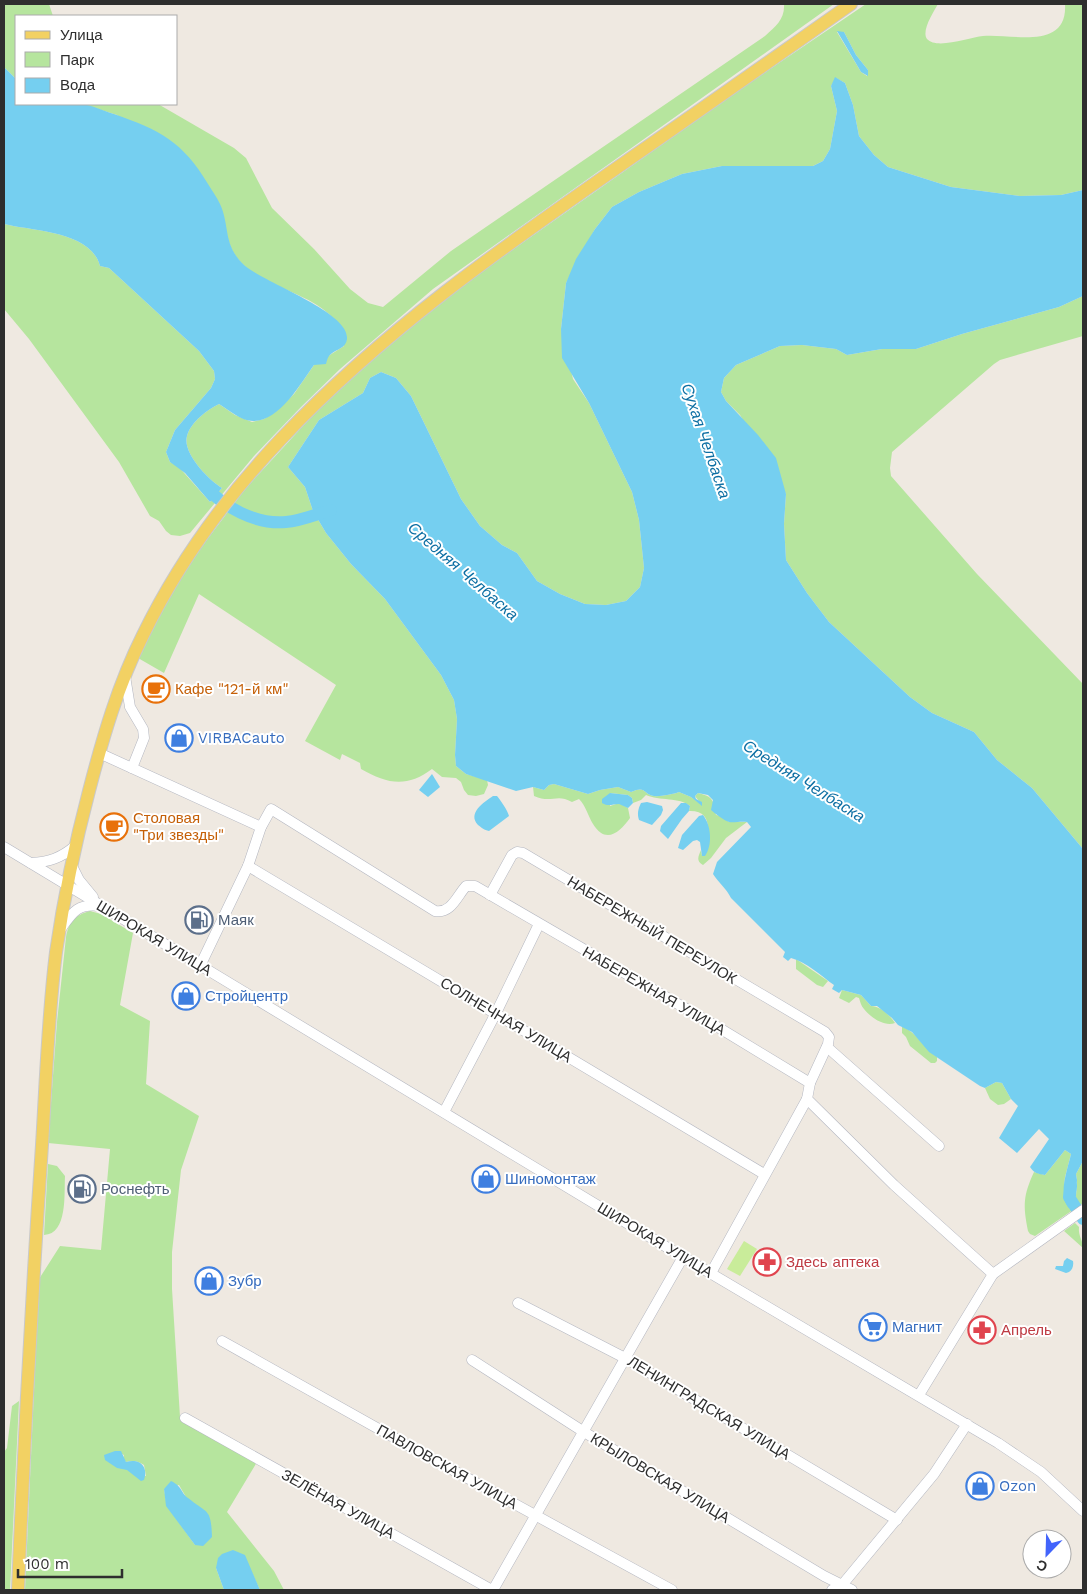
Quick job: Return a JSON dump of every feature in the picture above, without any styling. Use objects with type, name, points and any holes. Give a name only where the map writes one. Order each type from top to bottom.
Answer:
[{"type":"main road","points":[[18,1590],[33,1269],[50,1021],[59,932],[66,885],[99,753],[125,674],[143,634],[172,580],[204,532],[243,483],[279,441],[321,399],[422,308],[517,237],[851,4]]},
{"type":"street","points":[[125,674],[130,707],[145,733],[132,768]]},
{"type":"street","points":[[99,753],[261,827],[248,866],[200,966]]},
{"type":"street","name":"НАБЕРЕЖНАЯ УЛИЦА","points":[[261,827],[271,809],[435,911],[441,912],[450,908],[466,886],[475,886],[722,1029],[810,1084]]},
{"type":"street","points":[[30,863],[53,860],[75,846]]},
{"type":"street","name":"ШИРОКАЯ УЛИЦА","points":[[4,847],[683,1257],[1005,1447],[1041,1472],[1083,1511]]},
{"type":"street","name":"НАБЕРЕЖНЫЙ ПЕРЕУЛОК","points":[[490,895],[512,855],[517,852],[523,853],[825,1032],[828,1042],[939,1146]]},
{"type":"street","points":[[71,864],[79,880],[101,906]]},
{"type":"street","name":"СОЛНЕЧНАЯ УЛИЦА","points":[[248,866],[764,1174]]},
{"type":"street","points":[[59,932],[70,916],[80,907],[101,906]]},
{"type":"street","points":[[444,1112],[496,1013],[539,924]]},
{"type":"street","points":[[711,1273],[807,1098],[810,1084],[828,1042]]},
{"type":"street","points":[[807,1098],[894,1185],[993,1274]]},
{"type":"street","points":[[919,1396],[993,1274],[1083,1210]]},
{"type":"street","points":[[492,1590],[683,1257]]},
{"type":"street","name":"ЛЕНИНГРАДСКАЯ УЛИЦА","points":[[518,1303],[625,1358],[897,1520]]},
{"type":"street","name":"ПАВЛОВСКАЯ УЛИЦА","points":[[222,1342],[672,1590]]},
{"type":"street","name":"КРЫЛОВСКАЯ УЛИЦА","points":[[472,1360],[584,1432],[824,1576],[852,1590]]},
{"type":"street","name":"ЗЕЛЁНАЯ УЛИЦА","points":[[185,1418],[492,1590]]},
{"type":"street","points":[[832,1590],[842,1585],[897,1520],[934,1474],[967,1424]]},
{"type":"green space","points":[[4,4],[49,4],[53,15],[15,15],[15,78],[4,67]]},
{"type":"green space","points":[[784,4],[834,4],[433,289],[340,369],[301,407],[254,456],[190,533],[180,536],[171,535],[159,521],[150,516],[119,462],[29,339],[4,309],[4,224],[59,235],[73,239],[85,246],[94,254],[100,266],[109,268],[199,351],[214,371],[215,379],[211,388],[175,430],[166,452],[170,462],[178,466],[210,502],[222,488],[204,473],[192,458],[187,443],[187,436],[196,421],[219,404],[235,415],[252,422],[264,419],[275,412],[294,394],[314,365],[344,346],[330,315],[317,305],[256,274],[243,264],[233,252],[227,235],[117,115],[85,105],[160,105],[234,148],[246,158],[272,208],[314,249],[350,289],[368,303],[383,307],[451,251],[765,36],[781,18]]},
{"type":"green space","points":[[866,4],[938,4],[929,21],[926,35],[927,39],[932,42],[946,43],[983,36],[1035,37],[1047,34],[1057,29],[1063,19],[1065,4],[1083,4],[1083,190],[1061,195],[1020,196],[951,187],[888,167],[874,155],[859,136],[853,105],[845,83],[836,78],[831,86],[837,111],[830,149],[823,161],[813,166],[722,166],[682,174],[639,192],[612,207],[595,229],[566,283],[561,329],[573,379],[589,403],[632,492],[639,520],[644,568],[640,587],[626,601],[606,605],[585,604],[560,594],[537,581],[517,553],[502,545],[480,526],[461,499],[411,396],[396,378],[381,372],[370,378],[363,393],[319,420],[288,467],[305,487],[313,511],[326,533],[351,564],[385,599],[441,675],[454,700],[457,719],[456,766],[466,774],[487,780],[488,785],[484,794],[468,795],[461,782],[456,778],[442,777],[432,769],[414,779],[397,782],[388,781],[361,769],[360,763],[342,754],[340,760],[305,741],[336,685],[199,594],[164,673],[138,658],[185,571],[206,541],[246,488],[326,401],[404,331],[484,270],[748,84]],"holes":[[[837,32],[844,32],[856,55],[868,70],[867,76],[861,72]]]},
{"type":"green space","points":[[1083,296],[1083,336],[1000,360],[994,364],[892,452],[890,468],[891,476],[977,574],[1083,684],[1083,849],[1032,788],[997,760],[974,732],[932,713],[910,697],[829,622],[807,593],[786,560],[784,524],[786,494],[740,415],[726,401],[721,392],[724,378],[736,365],[780,346],[802,345],[836,349],[847,355],[882,349],[916,349],[1059,307]]},
{"type":"green space","points":[[554,784],[588,794],[618,787],[631,792],[639,789],[656,796],[679,792],[691,797],[702,805],[695,796],[698,793],[712,800],[716,815],[729,822],[747,822],[726,838],[711,858],[703,865],[698,859],[701,850],[702,856],[706,842],[707,821],[704,815],[689,811],[690,806],[686,803],[646,795],[641,800],[633,803],[632,798],[628,795],[610,793],[610,806],[619,803],[628,808],[630,818],[617,832],[608,835],[603,834],[593,824],[579,799],[572,802],[562,798],[545,799],[534,796],[533,787],[544,790],[549,785]]},
{"type":"green space","points":[[90,911],[101,914],[133,933],[120,1005],[150,1021],[146,1084],[199,1116],[181,1170],[172,1252],[172,1289],[180,1417],[257,1462],[227,1512],[274,1571],[284,1590],[260,1590],[252,1573],[216,1568],[224,1590],[25,1590],[39,1279],[60,1246],[101,1250],[110,1149],[48,1143],[57,1022],[66,937],[69,927],[74,920]],"holes":[[[115,1451],[124,1455],[123,1459],[126,1462],[135,1461],[144,1465],[146,1476],[130,1471]],[[179,1485],[186,1497],[195,1545],[167,1506],[164,1489]]]},
{"type":"green space","points":[[796,959],[828,981],[823,987],[817,985],[796,969]]},
{"type":"green space","points":[[842,990],[861,995],[871,1006],[884,1011],[895,1023],[886,1024],[874,1018],[863,1008],[859,998],[856,997],[849,1003],[839,998]]},
{"type":"green space","points":[[902,1026],[937,1057],[935,1063],[931,1063],[910,1046],[902,1033]]},
{"type":"green space","points":[[996,1082],[1002,1083],[1011,1099],[1004,1104],[998,1105],[990,1099],[985,1088]]},
{"type":"green space","points":[[1065,1150],[1071,1154],[1064,1187],[1071,1206],[1076,1196],[1076,1174],[1083,1161],[1083,1203],[1035,1236],[1028,1231],[1026,1222],[1025,1201],[1028,1188],[1034,1172],[1045,1175]]},
{"type":"green space","points":[[48,1164],[57,1166],[65,1176],[64,1202],[61,1220],[57,1228],[52,1233],[44,1235]]},
{"type":"green space","points":[[1075,1223],[1079,1227],[1083,1248],[1064,1231]]},
{"type":"green space","points":[[744,1241],[757,1249],[740,1276],[727,1269]]},
{"type":"green space","points":[[19,1401],[10,1590],[4,1590],[4,1452],[7,1448],[12,1406]]},
{"type":"water","points":[[837,31],[844,32],[856,55],[868,70],[868,76],[861,72]]},
{"type":"water","points":[[4,67],[15,78],[15,105],[85,105],[145,126],[169,139],[199,170],[217,199],[223,212],[229,241],[236,256],[242,263],[252,271],[320,308],[334,318],[344,328],[346,342],[341,348],[330,355],[326,364],[314,365],[288,400],[272,415],[263,420],[249,421],[219,404],[196,421],[187,436],[187,443],[192,458],[210,479],[222,488],[210,502],[185,473],[170,462],[166,452],[175,430],[211,388],[215,379],[214,371],[199,351],[109,268],[100,266],[94,254],[85,246],[73,239],[59,235],[4,224]]},
{"type":"water","name":"Сухая Челбаска","points":[[835,77],[845,83],[853,105],[859,136],[874,155],[888,167],[951,187],[1020,196],[1061,195],[1083,190],[1083,296],[1059,307],[916,349],[882,349],[847,355],[836,349],[802,345],[780,346],[736,365],[724,378],[721,392],[726,401],[758,435],[776,458],[786,494],[784,524],[786,560],[807,593],[829,622],[910,697],[932,713],[974,732],[997,760],[1032,788],[1083,849],[1083,1161],[1076,1174],[1076,1196],[1069,1208],[1064,1196],[1064,1189],[1071,1154],[1065,1150],[1045,1175],[1040,1174],[1030,1167],[1049,1139],[1039,1129],[1017,1153],[999,1138],[1018,1106],[1011,1099],[1002,1083],[996,1082],[985,1088],[980,1086],[929,1052],[912,1032],[898,1025],[877,1006],[871,1006],[861,995],[842,990],[839,993],[832,989],[834,985],[808,966],[791,958],[788,961],[783,957],[785,952],[731,898],[713,874],[717,862],[751,827],[747,822],[729,822],[725,820],[711,810],[713,800],[708,795],[698,793],[695,796],[696,799],[702,802],[702,806],[691,797],[679,792],[656,796],[639,789],[631,792],[618,787],[588,794],[554,784],[549,785],[544,790],[533,787],[516,791],[466,774],[456,766],[457,719],[454,700],[441,675],[385,599],[351,564],[326,533],[313,511],[305,487],[288,467],[319,420],[363,393],[370,378],[381,372],[396,378],[411,396],[461,499],[480,526],[502,545],[517,553],[537,581],[560,594],[585,604],[606,605],[626,601],[640,587],[644,568],[639,520],[632,492],[589,403],[562,358],[561,329],[566,283],[576,259],[612,207],[639,192],[682,174],[722,166],[813,166],[823,161],[830,149],[837,111],[831,86]]},
{"type":"water","points":[[432,774],[440,787],[428,797],[419,790]]},
{"type":"water","points":[[610,793],[628,795],[632,798],[633,803],[628,808],[619,804],[609,805],[602,803],[602,799]]},
{"type":"water","points":[[493,796],[497,796],[509,816],[489,831],[478,825],[474,816],[478,808]]},
{"type":"water","points":[[647,802],[662,806],[663,810],[652,825],[638,818],[641,803]]},
{"type":"water","points":[[681,803],[686,803],[690,806],[689,811],[668,839],[660,831],[661,826]]},
{"type":"water","points":[[703,815],[708,824],[710,835],[708,851],[705,856],[702,856],[700,842],[697,840],[693,841],[683,850],[678,848],[682,835],[699,816]]},
{"type":"water","points":[[1067,1258],[1073,1261],[1073,1267],[1070,1271],[1066,1273],[1055,1269],[1056,1266],[1063,1266]]},
{"type":"water","points":[[121,1451],[126,1462],[135,1461],[142,1464],[145,1471],[144,1480],[141,1481],[127,1470],[117,1468],[105,1460],[104,1455]]},
{"type":"water","points":[[171,1481],[178,1485],[185,1496],[209,1516],[212,1537],[203,1546],[195,1545],[166,1506],[164,1489]]},
{"type":"water","points":[[233,1550],[245,1555],[260,1590],[224,1590],[216,1568],[218,1558],[222,1554]]},
{"type":"waterway","name":"Средняя Челбаска","points":[[204,485],[230,507],[263,521],[292,521],[331,510]]},
{"type":"waterway","name":"Средняя Челбаска","points":[[1071,1186],[1069,1197],[1083,1219]]},
{"type":"place","name":"Кафе \"121-й км\"","points":[[156,689]]},
{"type":"place","name":"VIRBACauto","points":[[179,738]]},
{"type":"place","name":"Столовая \"Три звезды\"","points":[[114,827]]},
{"type":"place","name":"Маяк","points":[[199,920]]},
{"type":"place","name":"Стройцентр","points":[[186,996]]},
{"type":"place","name":"Шиномонтаж","points":[[486,1179]]},
{"type":"place","name":"Роснефть","points":[[82,1189]]},
{"type":"place","name":"Здесь аптека","points":[[767,1262]]},
{"type":"place","name":"Зубр","points":[[209,1281]]},
{"type":"place","name":"Магнит","points":[[873,1327]]},
{"type":"place","name":"Апрель","points":[[982,1330]]},
{"type":"place","name":"Ozon","points":[[980,1486]]}]
